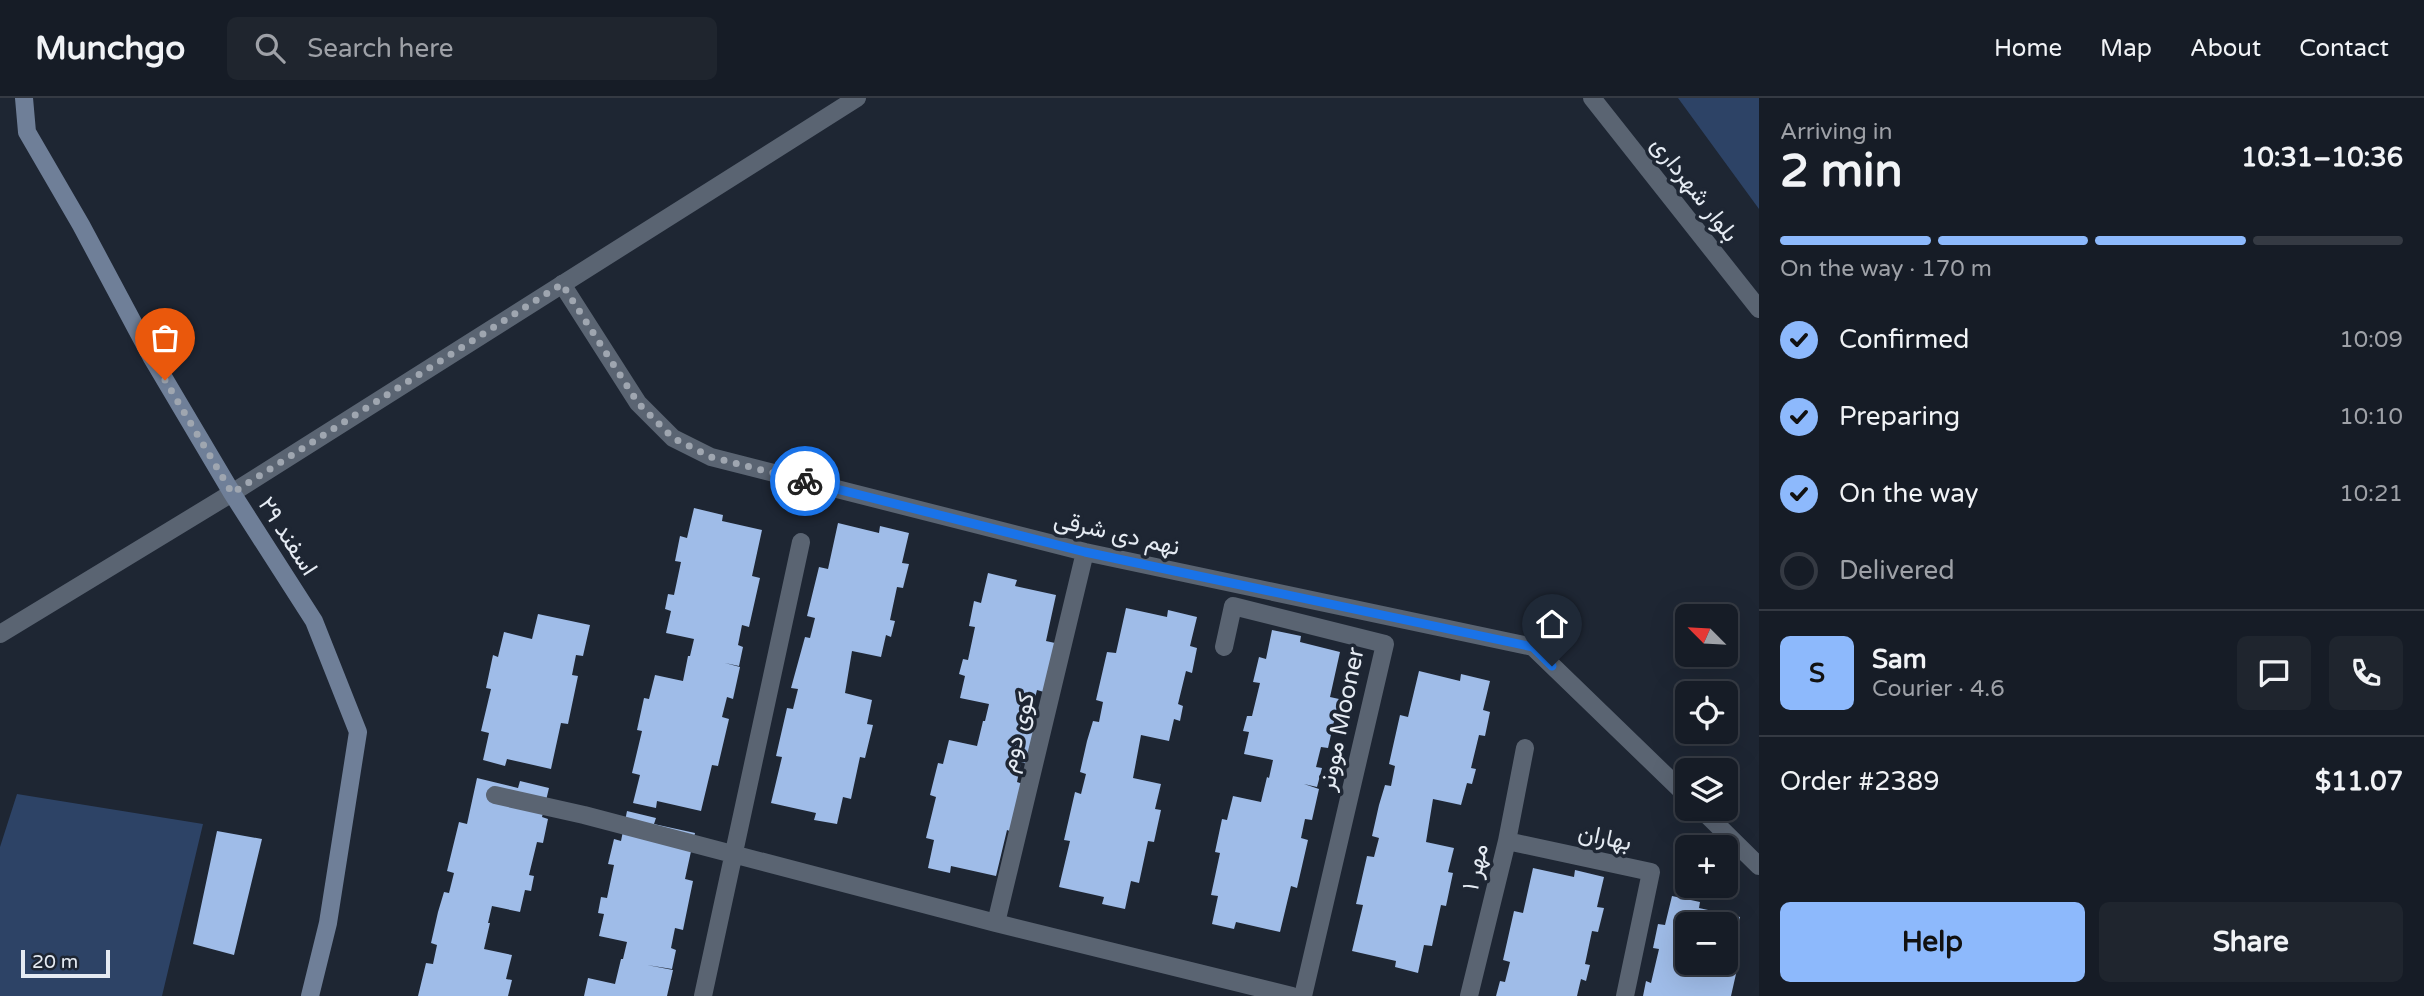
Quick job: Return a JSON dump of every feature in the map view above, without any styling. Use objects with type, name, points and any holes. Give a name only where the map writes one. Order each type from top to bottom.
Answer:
[{"type":"main road","name":"۲۹ اسفند","points":[[23,98],[27,132],[81,225],[152,358],[232,493],[314,621],[358,732],[328,923],[310,996]]},
{"type":"street","points":[[0,634],[232,493],[857,98]]},
{"type":"street","name":"بلوار شهرداری","points":[[1592,98],[1759,309]]},
{"type":"street","name":"نهم دی شرقی","points":[[562,284],[638,403],[673,438],[711,457],[1085,552],[1533,647],[1675,784]]},
{"type":"street","points":[[708,995],[733,854],[801,542]]},
{"type":"street","name":"کوی دوم","points":[[996,923],[1085,552]]},
{"type":"street","name":"موونر Mooner","points":[[1224,647],[1233,606],[1385,644],[1303,996]]},
{"type":"street","name":"مهر ۱","points":[[1469,996],[1507,841],[1525,748]]},
{"type":"street","points":[[495,795],[584,815],[996,923],[1292,996]]},
{"type":"street","points":[[1713,821],[1759,866]]},
{"type":"street","name":"بهاران","points":[[1507,841],[1651,872],[1625,996]]},
{"type":"shaded area","points":[[1678,98],[1759,98],[1759,209]]},
{"type":"shaded area","points":[[17,794],[203,824],[162,996],[0,996],[0,847]]},
{"type":"building","points":[[694,508],[723,515],[722,521],[762,530],[752,576],[760,578],[749,627],[742,625],[738,645],[743,647],[739,666],[725,663],[740,667],[733,699],[727,697],[722,717],[729,719],[718,766],[712,765],[701,811],[657,801],[656,808],[633,803],[640,775],[632,773],[642,731],[637,730],[644,698],[649,699],[655,675],[683,681],[694,639],[666,633],[671,611],[665,609],[668,594],[674,595],[681,562],[675,561],[680,536],[687,538]]},
{"type":"building","points":[[838,523],[879,533],[880,526],[909,533],[902,563],[909,564],[903,588],[897,587],[890,620],[895,621],[891,637],[886,635],[881,657],[852,651],[845,693],[872,700],[867,724],[873,725],[865,758],[860,757],[851,799],[843,797],[837,824],[814,820],[816,813],[771,803],[782,757],[776,756],[787,708],[793,709],[798,689],[791,688],[805,637],[810,638],[815,618],[807,616],[819,567],[828,569]]},
{"type":"building","points":[[988,573],[1017,580],[1015,586],[1056,595],[1046,641],[1055,643],[1044,692],[1037,690],[1032,710],[1038,712],[1033,731],[1019,728],[1034,732],[1027,764],[1021,762],[1017,782],[1023,784],[1012,832],[1007,830],[996,876],[951,866],[950,873],[928,868],[934,840],[926,838],[936,797],[930,795],[938,763],[943,764],[949,740],[977,746],[989,704],[960,698],[965,676],[959,674],[963,659],[968,660],[975,627],[969,626],[974,601],[981,603]]},
{"type":"building","points":[[1126,608],[1167,617],[1168,610],[1197,617],[1190,646],[1197,648],[1192,673],[1186,671],[1178,704],[1183,706],[1180,721],[1174,719],[1169,741],[1141,735],[1133,778],[1161,784],[1155,809],[1161,810],[1154,842],[1148,841],[1139,883],[1131,881],[1125,909],[1102,904],[1104,897],[1059,887],[1070,841],[1064,840],[1075,792],[1081,794],[1086,774],[1080,772],[1087,741],[1093,721],[1099,722],[1103,702],[1096,700],[1107,652],[1116,653]]},
{"type":"building","points":[[538,614],[590,625],[583,656],[576,655],[572,675],[578,676],[568,724],[561,723],[551,769],[507,759],[505,766],[483,760],[489,733],[481,731],[491,689],[486,688],[493,655],[498,657],[504,632],[532,639]]},
{"type":"building","points":[[1272,630],[1301,636],[1300,642],[1340,652],[1330,697],[1339,699],[1328,748],[1321,747],[1316,767],[1322,768],[1317,787],[1304,784],[1319,789],[1312,820],[1305,819],[1301,838],[1308,840],[1297,888],[1291,886],[1280,932],[1236,922],[1234,929],[1212,924],[1218,896],[1211,895],[1220,853],[1215,852],[1222,819],[1227,820],[1233,796],[1261,802],[1267,777],[1269,778],[1273,760],[1244,754],[1249,732],[1243,731],[1247,716],[1252,716],[1260,683],[1253,682],[1259,657],[1266,659]]},
{"type":"building","points":[[1419,671],[1460,681],[1461,674],[1490,681],[1483,710],[1490,712],[1485,736],[1479,735],[1471,768],[1476,769],[1472,784],[1467,783],[1461,805],[1433,799],[1426,842],[1454,848],[1448,872],[1453,873],[1446,906],[1441,905],[1432,946],[1424,945],[1418,973],[1395,967],[1396,961],[1352,951],[1363,905],[1356,904],[1367,856],[1374,857],[1379,838],[1372,836],[1385,785],[1391,786],[1395,766],[1389,764],[1400,715],[1408,717]]},
{"type":"building","points":[[477,778],[518,788],[520,781],[549,788],[542,817],[548,819],[543,843],[537,842],[529,875],[534,876],[531,891],[525,890],[520,912],[492,906],[488,923],[484,949],[512,955],[506,979],[512,980],[508,996],[418,996],[426,963],[433,964],[437,945],[431,943],[438,912],[444,892],[449,893],[454,873],[447,871],[459,822],[467,824]]},
{"type":"building","points":[[627,811],[656,818],[654,824],[695,833],[685,879],[693,881],[683,930],[675,928],[671,948],[676,950],[672,969],[647,965],[673,970],[667,996],[584,996],[588,978],[615,984],[627,942],[599,936],[604,914],[598,913],[601,897],[607,898],[614,865],[608,864],[614,839],[621,841]]},
{"type":"building","points":[[217,831],[262,839],[234,955],[193,944]]},
{"type":"building","points":[[1533,868],[1574,877],[1575,870],[1604,877],[1597,907],[1604,908],[1598,932],[1592,931],[1585,964],[1590,965],[1586,981],[1581,979],[1577,996],[1496,996],[1500,981],[1505,982],[1510,962],[1503,960],[1514,911],[1523,913]]},
{"type":"building","points":[[1672,896],[1700,902],[1699,908],[1717,912],[1675,912],[1675,975],[1736,975],[1731,996],[1643,996],[1646,981],[1651,983],[1659,949],[1653,948],[1658,924],[1665,925]]},
{"type":"way so far","points":[[165,380],[232,493],[562,284],[638,403],[673,438],[711,457],[805,481]]},
{"type":"route","points":[[805,481],[1085,552],[1533,647],[1552,666]]}]
